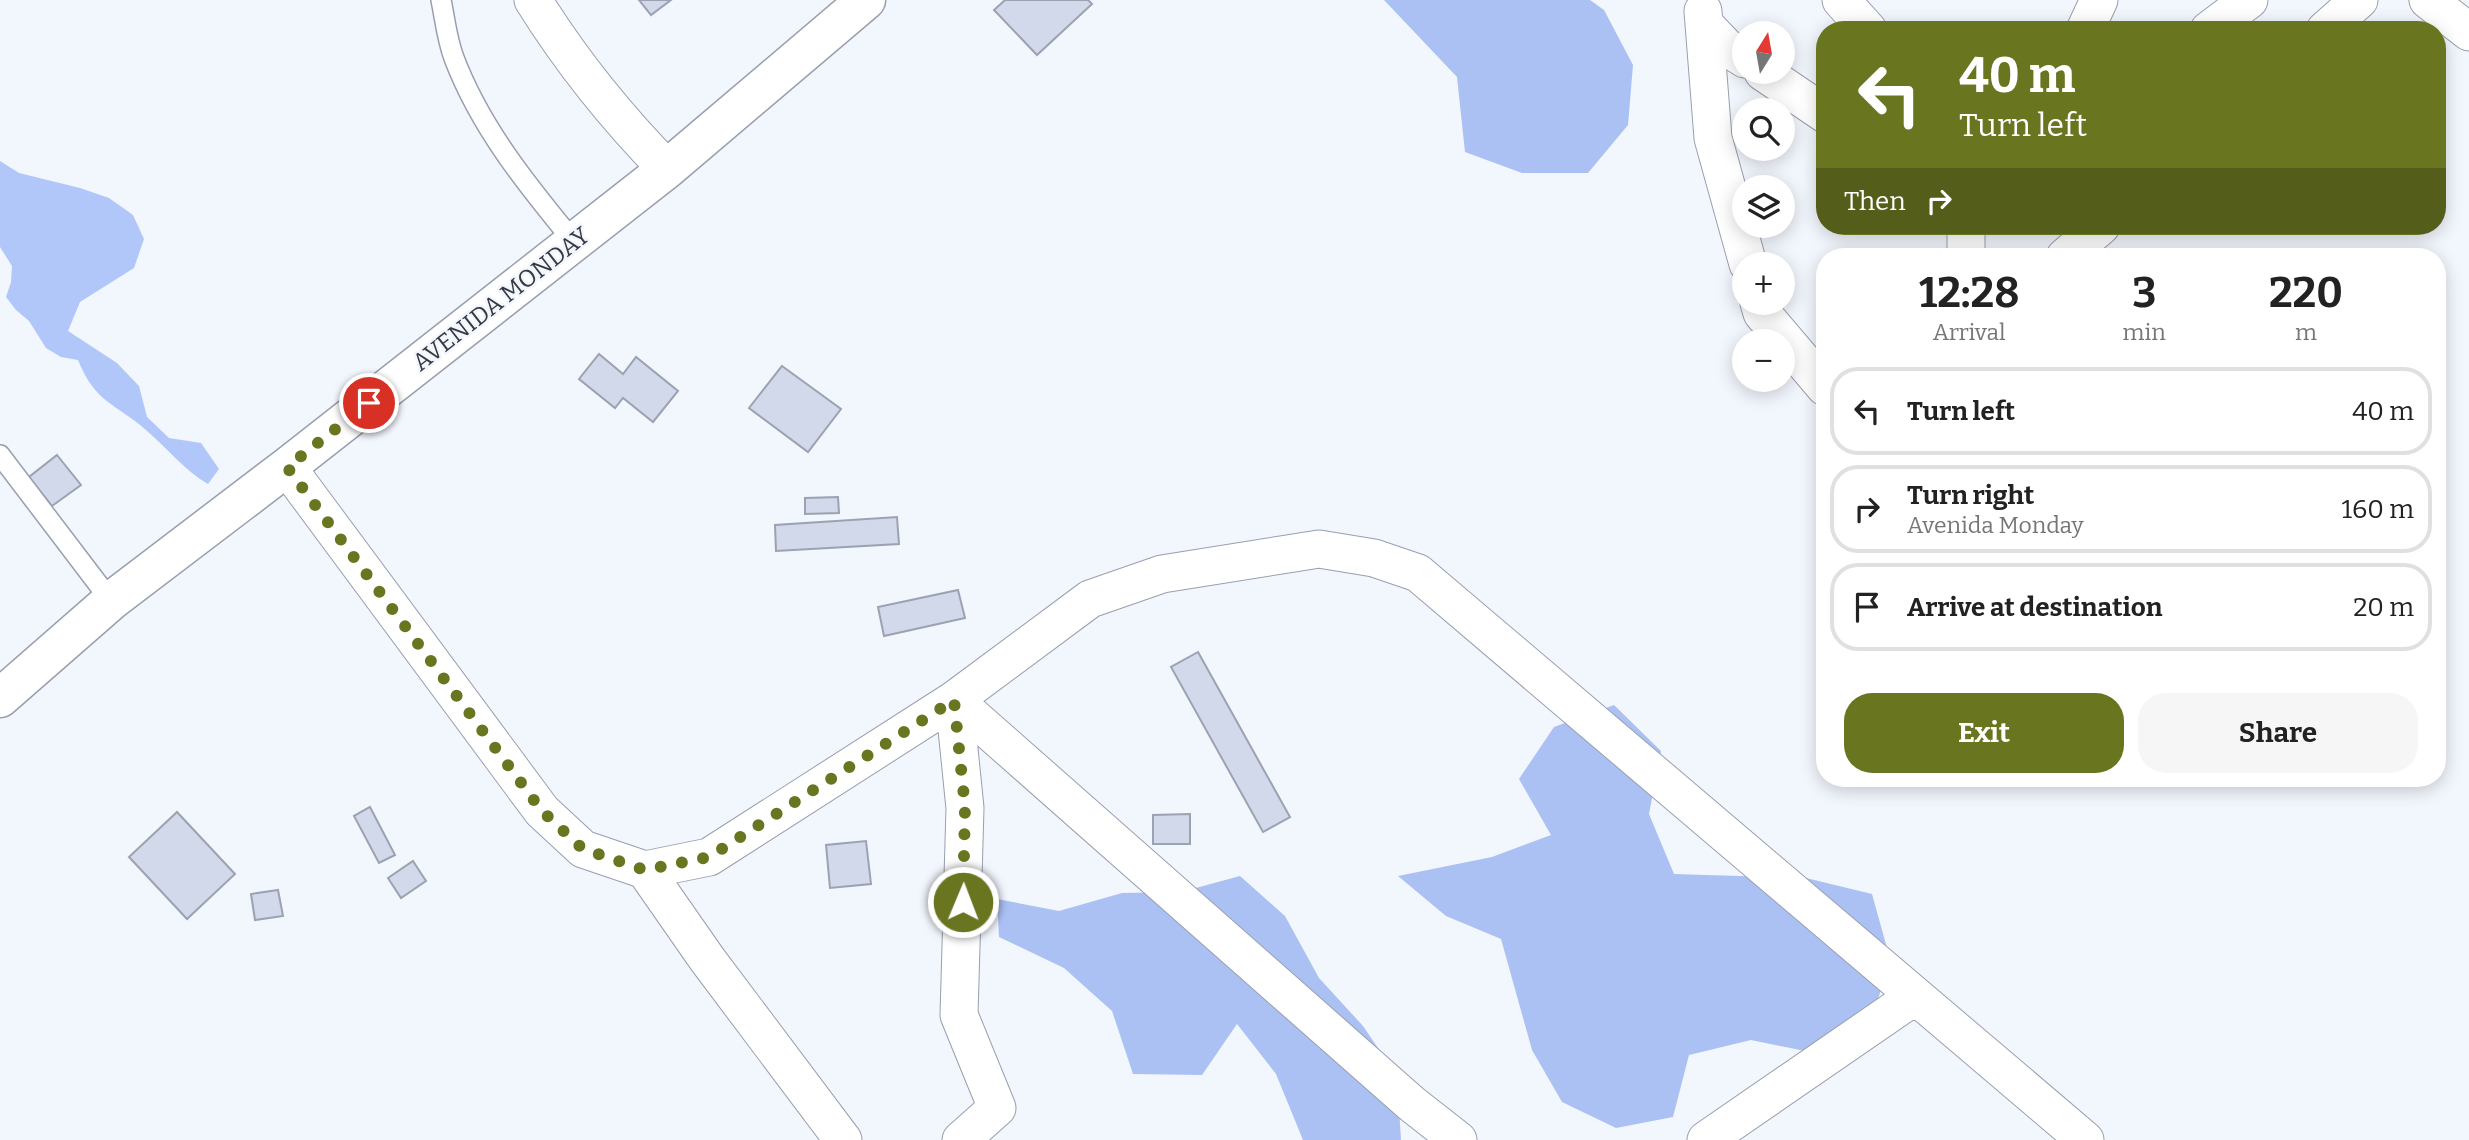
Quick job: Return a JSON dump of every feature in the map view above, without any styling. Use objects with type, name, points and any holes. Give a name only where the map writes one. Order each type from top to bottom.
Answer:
[{"type":"main road","name":"AVENIDA MONDAY","points":[[0,698],[111,601],[287,467],[667,169],[866,0]]},
{"type":"street","points":[[533,0],[551,28],[630,131],[667,169]]},
{"type":"street","points":[[1841,0],[1860,21]]},
{"type":"street","points":[[2089,21],[2099,0]]},
{"type":"street","points":[[2221,21],[2249,0]]},
{"type":"street","points":[[2335,21],[2359,0]]},
{"type":"street","points":[[2428,0],[2469,32]]},
{"type":"street","points":[[1703,12],[1726,47],[1732,51]]},
{"type":"street","points":[[1703,12],[1713,138],[1745,252]]},
{"type":"street","points":[[1781,84],[1816,108]]},
{"type":"street","points":[[2075,248],[2091,235]]},
{"type":"street","points":[[1764,315],[1816,376]]},
{"type":"street","points":[[287,467],[542,811],[583,849],[645,870],[709,857],[954,700],[1090,599],[1123,586],[1162,574],[1319,549],[1374,558],[1418,573],[2085,1140]]},
{"type":"street","points":[[954,700],[965,807],[959,1015],[998,1108],[961,1140]]},
{"type":"street","points":[[954,700],[1412,1104],[1458,1140]]},
{"type":"street","points":[[645,870],[707,959],[843,1140]]},
{"type":"street","points":[[1706,1140],[1915,996]]},
{"type":"lane","points":[[441,0],[453,56],[482,118],[531,190],[574,242]]},
{"type":"lane","points":[[0,455],[111,601]]},
{"type":"shaded area","points":[[1384,0],[1590,0],[1604,10],[1633,65],[1628,125],[1588,173],[1522,173],[1465,152],[1457,77]]},
{"type":"shaded area","points":[[0,161],[19,173],[109,198],[133,215],[144,239],[134,268],[80,302],[68,331],[117,363],[139,386],[147,417],[169,438],[201,443],[219,469],[208,484],[183,466],[146,430],[99,394],[78,360],[61,357],[46,348],[29,321],[6,297],[12,266],[0,247]]},
{"type":"shaded area","points":[[1614,705],[1661,751],[1649,814],[1674,874],[1806,878],[1872,894],[1890,959],[1871,1023],[1810,1052],[1751,1040],[1689,1055],[1673,1117],[1616,1128],[1562,1102],[1532,1050],[1501,939],[1446,916],[1398,876],[1492,857],[1551,835],[1519,779],[1554,727]]},
{"type":"shaded area","points":[[1240,876],[1285,916],[1319,978],[1363,1026],[1397,1076],[1401,1140],[1303,1140],[1276,1074],[1237,1024],[1202,1075],[1133,1074],[1112,1011],[1064,968],[999,937],[997,899],[1059,911],[1122,893],[1181,892]]},
{"type":"building","points":[[639,0],[671,0],[651,15]]},
{"type":"building","points":[[1005,0],[1088,0],[1092,4],[1037,55],[994,10]]},
{"type":"building","points":[[599,354],[623,374],[636,357],[678,391],[653,422],[623,398],[615,408],[579,379]]},
{"type":"building","points":[[782,366],[841,409],[808,452],[749,408]]},
{"type":"building","points":[[57,455],[81,485],[52,506],[29,477]]},
{"type":"building","points":[[838,497],[839,513],[805,514],[805,498]]},
{"type":"building","points":[[897,517],[899,544],[776,551],[775,525]]},
{"type":"building","points":[[958,590],[965,618],[884,636],[878,607]]},
{"type":"building","points":[[1198,652],[1290,817],[1263,832],[1171,667]]},
{"type":"building","points":[[370,807],[395,855],[379,863],[354,816]]},
{"type":"building","points":[[177,812],[235,874],[187,919],[129,857]]},
{"type":"building","points":[[1190,814],[1190,844],[1153,844],[1153,815]]},
{"type":"building","points":[[866,841],[871,884],[830,888],[826,845]]},
{"type":"building","points":[[413,861],[426,881],[401,898],[388,878]]},
{"type":"building","points":[[278,890],[283,916],[255,920],[251,894]]},
{"type":"route","points":[[369,403],[287,467],[542,811],[583,849],[645,870],[709,857],[954,700],[965,807],[963,902]]}]
